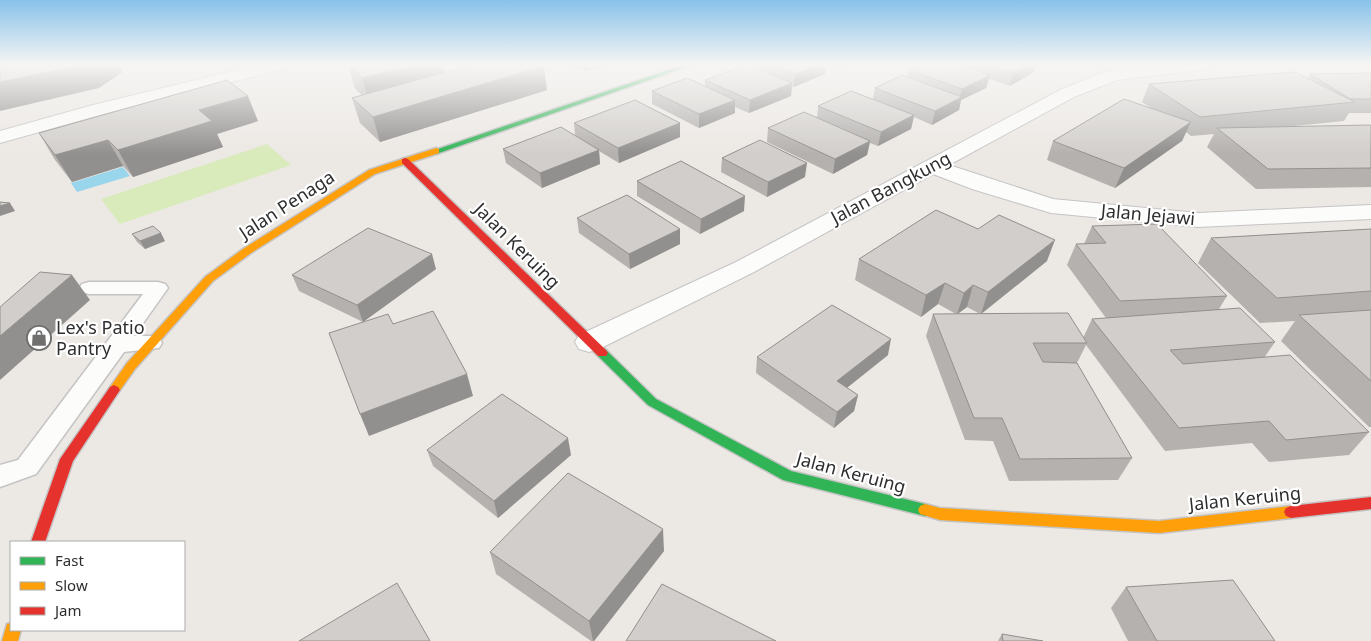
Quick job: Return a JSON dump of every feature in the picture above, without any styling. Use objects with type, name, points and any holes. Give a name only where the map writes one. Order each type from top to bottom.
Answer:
[{"type":"street","points":[[0,137],[157,95]]},
{"type":"street","name":"Jalan Penaga","points":[[38,541],[68,459],[131,366],[209,279],[247,251],[372,172],[601,95]]},
{"type":"street","name":"Jalan Bangkung","points":[[589,342],[745,267],[1064,95]]},
{"type":"street","name":"Jalan Keruing","points":[[405,161],[652,402],[788,476],[940,514],[1159,527],[1371,503]]},
{"type":"street","name":"Jalan Jejawi","points":[[932,166],[980,184],[1051,206],[1198,220],[1371,212]]},
{"type":"lane","points":[[0,476],[27,467],[158,288],[89,288]]},
{"type":"lane","points":[[117,345],[151,344]]},
{"type":"green space","points":[[267,144],[291,165],[120,224],[101,199]]},
{"type":"water","points":[[123,167],[130,176],[77,192],[71,183]]},
{"type":"building","points":[[174,95],[248,96],[199,110],[212,121],[118,150],[108,140],[55,155],[39,133]]},
{"type":"building","points":[[363,95],[447,95],[373,117],[352,98]]},
{"type":"building","points":[[660,95],[724,95],[735,100],[699,114]]},
{"type":"building","points":[[739,95],[763,95],[750,100]]},
{"type":"building","points":[[842,95],[861,95],[914,115],[881,132],[818,106]]},
{"type":"building","points":[[893,95],[956,95],[962,97],[935,111]]},
{"type":"building","points":[[1166,95],[1341,95],[1355,102],[1200,117]]},
{"type":"building","points":[[1343,95],[1371,95],[1371,99],[1350,99]]},
{"type":"building","points":[[1124,99],[1191,122],[1124,168],[1053,141]]},
{"type":"building","points":[[635,100],[680,123],[618,148],[574,123]]},
{"type":"building","points":[[804,112],[870,141],[835,159],[768,128]]},
{"type":"building","points":[[1370,125],[1371,168],[1268,169],[1217,128]]},
{"type":"building","points":[[561,127],[599,150],[540,173],[503,149]]},
{"type":"building","points":[[760,140],[807,163],[768,182],[722,158]]},
{"type":"building","points":[[681,161],[745,196],[701,219],[637,181]]},
{"type":"building","points":[[627,195],[680,229],[629,254],[577,218]]},
{"type":"building","points":[[0,202],[10,203],[0,206]]},
{"type":"building","points":[[936,210],[978,229],[999,215],[1055,240],[988,292],[973,285],[964,293],[945,283],[926,295],[859,259]]},
{"type":"building","points":[[1157,224],[1227,296],[1120,301],[1076,244],[1106,243],[1092,226]]},
{"type":"building","points":[[153,226],[161,233],[140,241],[132,234]]},
{"type":"building","points":[[368,228],[432,254],[357,305],[292,275]]},
{"type":"building","points":[[1371,229],[1371,291],[1277,298],[1211,238]]},
{"type":"building","points":[[40,272],[72,275],[0,336],[0,307]]},
{"type":"building","points":[[832,305],[891,339],[837,381],[858,395],[837,412],[757,357]]},
{"type":"building","points":[[1240,308],[1275,342],[1170,350],[1183,364],[1290,355],[1369,432],[1286,440],[1269,421],[1179,428],[1092,319]]},
{"type":"building","points":[[1371,310],[1371,381],[1299,315]]},
{"type":"building","points":[[433,311],[467,374],[360,414],[329,333],[388,314],[393,324]]},
{"type":"building","points":[[1068,313],[1087,343],[1033,343],[1043,362],[1077,363],[1132,458],[1020,459],[1002,418],[974,418],[933,314]]},
{"type":"building","points":[[502,394],[568,438],[494,501],[427,450]]},
{"type":"building","points":[[568,473],[663,529],[589,621],[490,552]]},
{"type":"building","points":[[1233,580],[1275,641],[1157,641],[1126,587]]},
{"type":"building","points":[[397,583],[430,641],[299,641]]},
{"type":"building","points":[[662,584],[776,641],[626,641]]},
{"type":"building","points":[[1002,634],[1043,641],[1003,641]]},
{"type":"traffic: fast","points":[[436,151],[601,95]]},
{"type":"traffic: fast","points":[[602,353],[652,402],[788,476],[925,510]]},
{"type":"traffic: slow","points":[[114,390],[131,366],[209,279],[247,251],[372,172],[436,151]]},
{"type":"traffic: slow","points":[[925,510],[940,514],[1159,527],[1291,512]]},
{"type":"traffic: slow","points":[[10,641],[13,631]]},
{"type":"traffic: jam","points":[[405,161],[602,353]]},
{"type":"traffic: jam","points":[[38,541],[67,459],[114,390]]},
{"type":"traffic: jam","points":[[1291,512],[1371,503]]},
{"type":"place","name":"Lex's Patio Pantry","points":[[39,338]]}]
